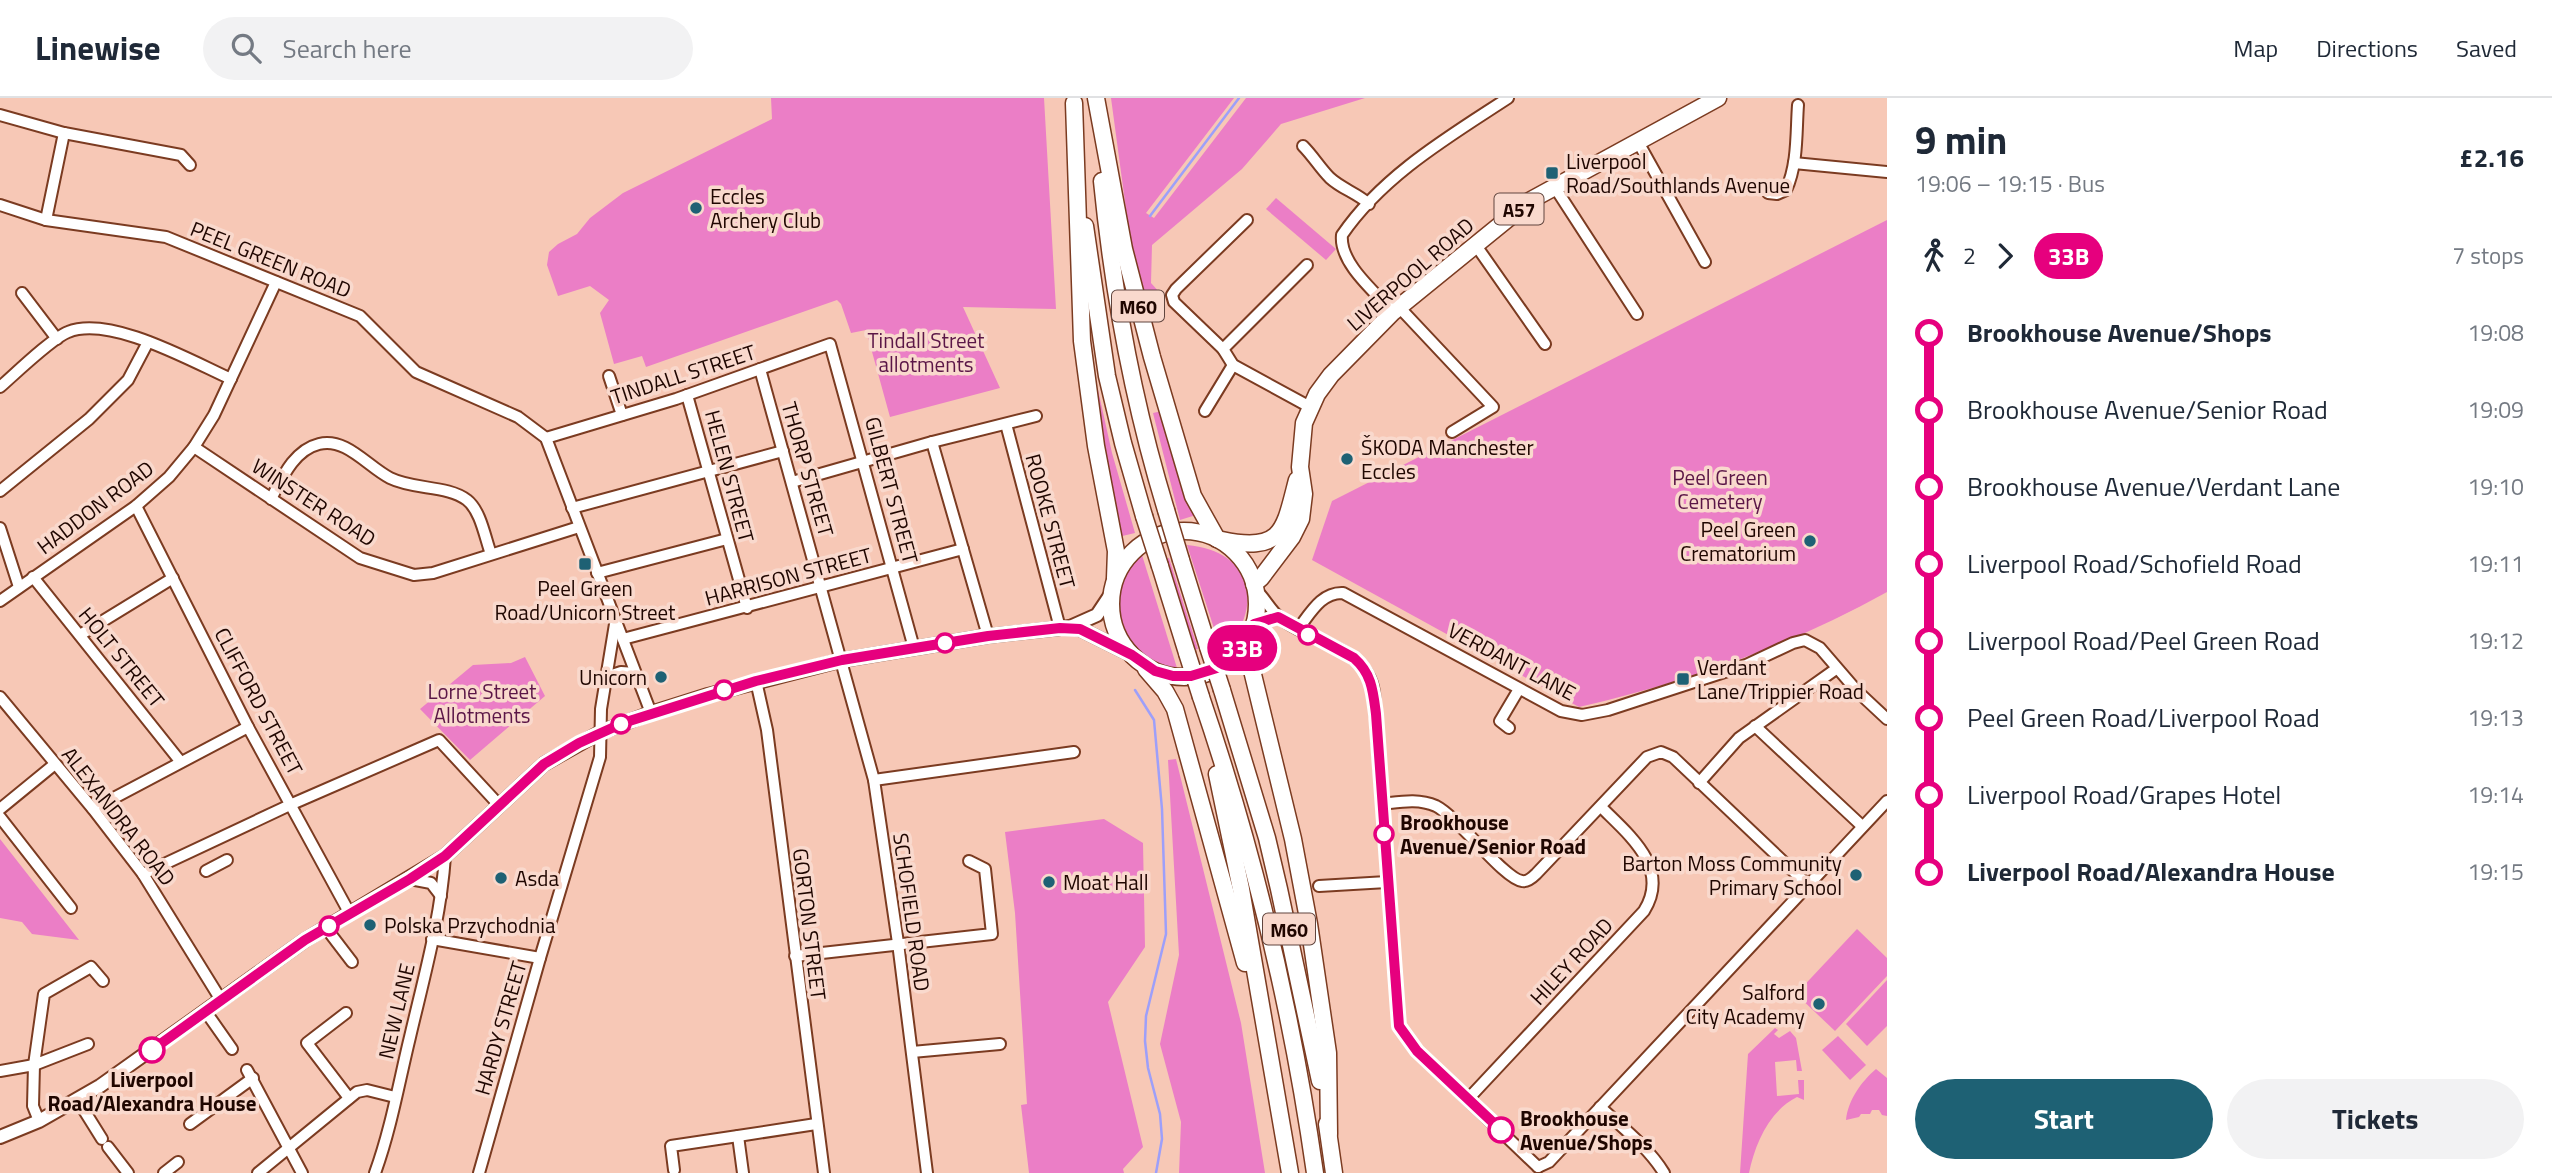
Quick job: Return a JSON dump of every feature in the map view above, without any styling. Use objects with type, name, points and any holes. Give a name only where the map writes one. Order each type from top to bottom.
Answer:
[{"type":"highway","name":"M60","points":[[1095,98],[1124,249],[1138,305],[1187,479],[1199,509],[1218,539]]},
{"type":"highway","name":"M60","points":[[1095,98],[1103,191],[1121,323],[1144,438],[1267,838],[1292,940],[1322,1091],[1334,1173]]},
{"type":"highway","name":"LIVERPOOL ROAD","points":[[1218,539],[1251,545],[1277,535],[1290,513],[1300,467],[1304,423],[1310,407],[1331,374],[1396,310],[1522,207],[1554,186],[1718,98]]},
{"type":"highway","name":"M60","points":[[1074,101],[1082,341],[1090,409],[1116,551],[1113,586]]},
{"type":"highway","name":"M60","points":[[1074,101],[1081,194],[1107,376],[1144,516],[1236,806],[1272,944],[1294,1046],[1315,1173]]},
{"type":"highway","name":"LIVERPOOL ROAD","points":[[1254,586],[1298,526],[1304,494],[1300,467]]},
{"type":"highway","name":"A57","points":[[1113,586],[1124,562],[1136,548],[1160,534],[1187,531],[1218,539],[1232,549],[1243,561],[1254,586]]},
{"type":"highway","points":[[1113,586],[1114,626],[1135,658]]},
{"type":"highway","points":[[1254,586],[1256,613],[1251,631],[1249,659],[1293,839],[1309,924],[1328,1054],[1329,1134]]},
{"type":"highway","name":"A57","points":[[1135,658],[1164,674],[1182,677],[1200,675],[1225,664],[1238,652],[1251,631]]},
{"type":"highway","name":"M60","points":[[1135,658],[1170,697],[1179,721],[1266,1035],[1290,1173]]},
{"type":"highway","points":[[1201,697],[1241,889],[1266,1035]]},
{"type":"main road","name":"A57","points":[[1065,628],[1097,615],[1113,586]]},
{"type":"main road","name":"A57","points":[[0,1137],[39,1121],[77,1099],[134,1063],[305,940],[445,856],[544,764],[601,732],[651,713],[756,681],[842,660],[988,636],[1065,628],[1080,629],[1135,658]]},
{"type":"street","points":[[1452,432],[1493,407],[1346,259],[1342,235],[1369,204],[1428,150],[1508,98]]},
{"type":"street","points":[[1768,193],[1777,194],[1786,190],[1794,163],[1798,105]]},
{"type":"street","points":[[0,115],[64,134],[181,155],[190,165]]},
{"type":"street","points":[[46,220],[64,134]]},
{"type":"street","points":[[1638,142],[1705,262]]},
{"type":"street","points":[[1303,146],[1309,160],[1328,177],[1369,204]]},
{"type":"street","points":[[1794,163],[1887,172]]},
{"type":"street","points":[[1554,186],[1637,314]]},
{"type":"street","name":"PEEL GREEN ROAD","points":[[0,205],[46,220],[166,237],[360,316],[416,372],[518,417],[546,438]]},
{"type":"street","points":[[1247,220],[1172,295],[1178,308],[1223,349],[1233,365],[1310,407]]},
{"type":"street","points":[[1475,244],[1545,344]]},
{"type":"street","points":[[1223,349],[1307,265]]},
{"type":"street","name":"HADDON ROAD","points":[[0,600],[136,506],[169,477],[194,447],[214,415],[276,282]]},
{"type":"street","points":[[22,293],[57,339]]},
{"type":"street","points":[[0,387],[68,332],[102,327],[148,342],[231,379]]},
{"type":"street","points":[[0,491],[79,427],[128,380],[148,342]]},
{"type":"street","name":"TINDALL STREET","points":[[546,438],[687,395],[830,344]]},
{"type":"street","name":"GILBERT STREET","points":[[830,344],[914,648]]},
{"type":"street","points":[[1205,411],[1233,365]]},
{"type":"street","name":"THORP STREET","points":[[760,369],[842,660]]},
{"type":"street","points":[[609,376],[622,415]]},
{"type":"street","name":"HELEN STREET","points":[[687,395],[747,608]]},
{"type":"street","points":[[792,482],[1036,416]]},
{"type":"street","name":"ROOKE STREET","points":[[1006,424],[1065,628]]},
{"type":"street","points":[[546,438],[651,713]]},
{"type":"street","points":[[932,442],[988,636]]},
{"type":"street","points":[[271,499],[293,460],[317,444],[343,446],[373,469],[393,480],[413,487],[451,492],[467,500],[475,509],[491,554]]},
{"type":"street","name":"WINSTER ROAD","points":[[194,447],[360,558],[414,575],[433,573],[579,527]]},
{"type":"street","points":[[572,508],[783,451]]},
{"type":"street","name":"CLIFFORD STREET","points":[[136,506],[248,727],[350,914]]},
{"type":"street","points":[[0,528],[19,587]]},
{"type":"street","points":[[597,573],[727,539]]},
{"type":"street","name":"HARRISON STREET","points":[[623,639],[963,550]]},
{"type":"street","name":"HOLT STREET","points":[[33,577],[180,761]]},
{"type":"street","points":[[80,635],[173,578]]},
{"type":"street","points":[[1254,586],[1278,617],[1354,658],[1365,667],[1369,675],[1374,692],[1399,1026],[1417,1051],[1469,1098],[1537,1170],[1549,1162],[1887,801]]},
{"type":"street","name":"VERDANT LANE","points":[[1298,629],[1325,597],[1333,593],[1343,593],[1561,711],[1576,715],[1587,715],[1746,665],[1800,641],[1813,643],[1820,648],[1887,719]]},
{"type":"street","points":[[1251,631],[1278,617]]},
{"type":"street","points":[[601,732],[600,709],[615,622]]},
{"type":"street","name":"SCHOFIELD ROAD","points":[[842,660],[874,780],[927,1173]]},
{"type":"street","points":[[1699,783],[1740,738],[1836,668]]},
{"type":"street","points":[[606,677],[621,672],[635,673]]},
{"type":"street","name":"GORTON STREET","points":[[756,681],[767,730],[824,1173]]},
{"type":"street","points":[[1509,728],[1500,722],[1519,689]]},
{"type":"street","name":"ALEXANDRA ROAD","points":[[0,697],[143,874],[221,1000]]},
{"type":"street","points":[[1755,726],[1863,825]]},
{"type":"street","points":[[93,809],[248,727]]},
{"type":"street","name":"HARDY STREET","points":[[479,1173],[600,757],[601,732]]},
{"type":"street","points":[[143,874],[292,804],[439,740],[499,804]]},
{"type":"street","points":[[874,780],[1074,752]]},
{"type":"street","points":[[1382,803],[1414,801],[1439,808],[1503,869],[1522,881],[1536,874],[1647,757],[1653,753],[1665,753],[1673,757],[1808,884]]},
{"type":"street","points":[[0,809],[55,764]]},
{"type":"street","name":"HILEY ROAD","points":[[1469,1098],[1644,911],[1649,902],[1654,884],[1649,863],[1632,838],[1601,807]]},
{"type":"street","points":[[0,817],[71,908]]},
{"type":"street","points":[[208,845],[211,869],[227,860]]},
{"type":"street","name":"NEW LANE","points":[[374,1173],[432,939],[441,896],[445,856]]},
{"type":"street","points":[[794,956],[992,934],[985,869],[969,861]]},
{"type":"street","points":[[410,879],[431,883],[441,896]]},
{"type":"street","points":[[1319,886],[1387,882]]},
{"type":"street","points":[[326,928],[352,962]]},
{"type":"street","points":[[432,939],[540,958]]},
{"type":"street","points":[[39,1121],[33,1106],[34,1065],[44,994],[91,967],[103,981]]},
{"type":"street","points":[[206,1012],[232,1049]]},
{"type":"street","points":[[346,1013],[307,1043],[349,1098]]},
{"type":"street","points":[[0,1071],[34,1065],[88,1044]]},
{"type":"street","points":[[912,1052],[1000,1044]]},
{"type":"street","points":[[190,1124],[204,1120],[250,1074],[302,1173]]},
{"type":"street","points":[[258,1173],[362,1090],[395,1097]]},
{"type":"street","points":[[77,1099],[128,1173]]},
{"type":"street","points":[[1600,1107],[1644,1147],[1664,1173]]},
{"type":"street","points":[[674,1170],[671,1146],[816,1124]]},
{"type":"street","points":[[738,1136],[743,1173]]},
{"type":"street","points":[[164,1173],[178,1162]]},
{"type":"green space","name":"Tindall Street allotments","points":[[771,98],[1044,98],[1056,309],[963,307],[1000,388],[890,417],[866,330],[851,333],[841,304],[837,300],[646,367],[642,356],[614,364],[600,313],[609,300],[590,286],[558,296],[547,265],[549,252],[577,234],[590,218],[623,193],[772,119]]},
{"type":"green space","points":[[1111,98],[1234,98],[1146,213],[1154,218],[1246,98],[1365,98],[1281,124],[1242,169],[1152,245],[1151,283],[1160,293],[1155,313],[1144,300],[1128,224]]},
{"type":"green space","points":[[1276,198],[1336,249],[1326,260],[1266,209]]},
{"type":"green space","name":"Peel Green Cemetery","points":[[1887,220],[1887,592],[1814,629],[1737,660],[1658,686],[1579,707],[1312,560],[1332,501]]},
{"type":"green space","points":[[1098,390],[1112,453],[1135,533],[1118,537],[1091,391]]},
{"type":"green space","points":[[1162,411],[1196,515],[1180,520],[1153,413]]},
{"type":"green space","points":[[1187,545],[1210,550],[1227,558],[1239,570],[1246,584],[1244,618],[1236,636],[1222,653]]},
{"type":"green space","points":[[1142,555],[1177,668],[1155,662],[1137,653],[1124,640],[1116,625],[1114,608],[1117,590],[1126,572]]},
{"type":"green space","points":[[1169,558],[1198,649],[1194,650],[1165,559]]},
{"type":"green space","name":"Lorne Street Allotments","points":[[525,657],[545,696],[470,760],[420,709],[473,665],[511,663]]},
{"type":"green space","points":[[1176,759],[1241,1023],[1265,1173],[1179,1173],[1181,1122],[1160,1044],[1179,955],[1168,760]]},
{"type":"green space","points":[[1104,819],[1143,843],[1145,947],[1108,1002],[1143,1147],[1123,1169],[1124,1173],[1029,1173],[1021,1105],[1027,1104],[1015,913],[1005,832]]},
{"type":"green space","points":[[0,839],[79,940],[32,934],[22,922],[0,918]]},
{"type":"green space","points":[[1857,929],[1887,958],[1887,976],[1835,1031],[1796,994]]},
{"type":"green space","points":[[1887,980],[1887,1026],[1867,1046],[1846,1024]]},
{"type":"green space","points":[[1775,1028],[1778,1030],[1774,1034],[1779,1038],[1790,1031],[1796,1038],[1802,1071],[1797,1071],[1796,1060],[1775,1062],[1777,1096],[1799,1094],[1798,1080],[1804,1080],[1804,1100],[1797,1097],[1787,1103],[1771,1120],[1759,1140],[1749,1173],[1740,1173],[1748,1054]]},
{"type":"green space","points":[[1838,1036],[1866,1065],[1850,1080],[1822,1050]]},
{"type":"green space","points":[[1876,1069],[1887,1078],[1887,1116],[1882,1115],[1879,1110],[1872,1110],[1870,1114],[1861,1114],[1846,1120],[1849,1105],[1856,1092]]},
{"type":"waterway","points":[[1150,216],[1239,98]]},
{"type":"waterway","points":[[1135,690],[1154,720],[1162,809],[1166,934],[1146,1016],[1145,1041],[1148,1068],[1160,1114],[1162,1139],[1156,1173]]},
{"type":"bus line","name":"33B","points":[[152,1050],[305,940],[445,856],[516,788],[554,757],[623,723],[756,681],[842,660],[988,636],[1060,628],[1080,629],[1132,655],[1155,671],[1182,677],[1200,675],[1232,658],[1244,645],[1254,624],[1278,617],[1354,658],[1365,667],[1369,675],[1376,714],[1399,1026],[1417,1051],[1501,1130]]},
{"type":"place","name":"Liverpool Road/Southlands Avenue","points":[[1552,173]]},
{"type":"place","name":"Eccles Archery Club","points":[[696,208]]},
{"type":"place","name":"ŠKODA Manchester Eccles","points":[[1347,459]]},
{"type":"place","name":"Peel Green Crematorium","points":[[1810,541]]},
{"type":"place","name":"Peel Green Road/Unicorn Street","points":[[585,564]]},
{"type":"place","name":"Unicorn","points":[[661,677]]},
{"type":"place","name":"Verdant Lane/Trippier Road","points":[[1683,679]]},
{"type":"place","name":"Brookhouse Avenue/Senior Road","points":[[1384,834]]},
{"type":"place","name":"Barton Moss Community Primary School","points":[[1856,875]]},
{"type":"place","name":"Asda","points":[[501,878]]},
{"type":"place","name":"Moat Hall","points":[[1049,882]]},
{"type":"place","name":"Polska Przychodnia","points":[[370,925]]},
{"type":"place","name":"Salford City Academy","points":[[1819,1004]]},
{"type":"place","name":"Liverpool Road/Alexandra House","points":[[152,1050]]},
{"type":"place","name":"Brookhouse Avenue/Shops","points":[[1501,1130]]}]
